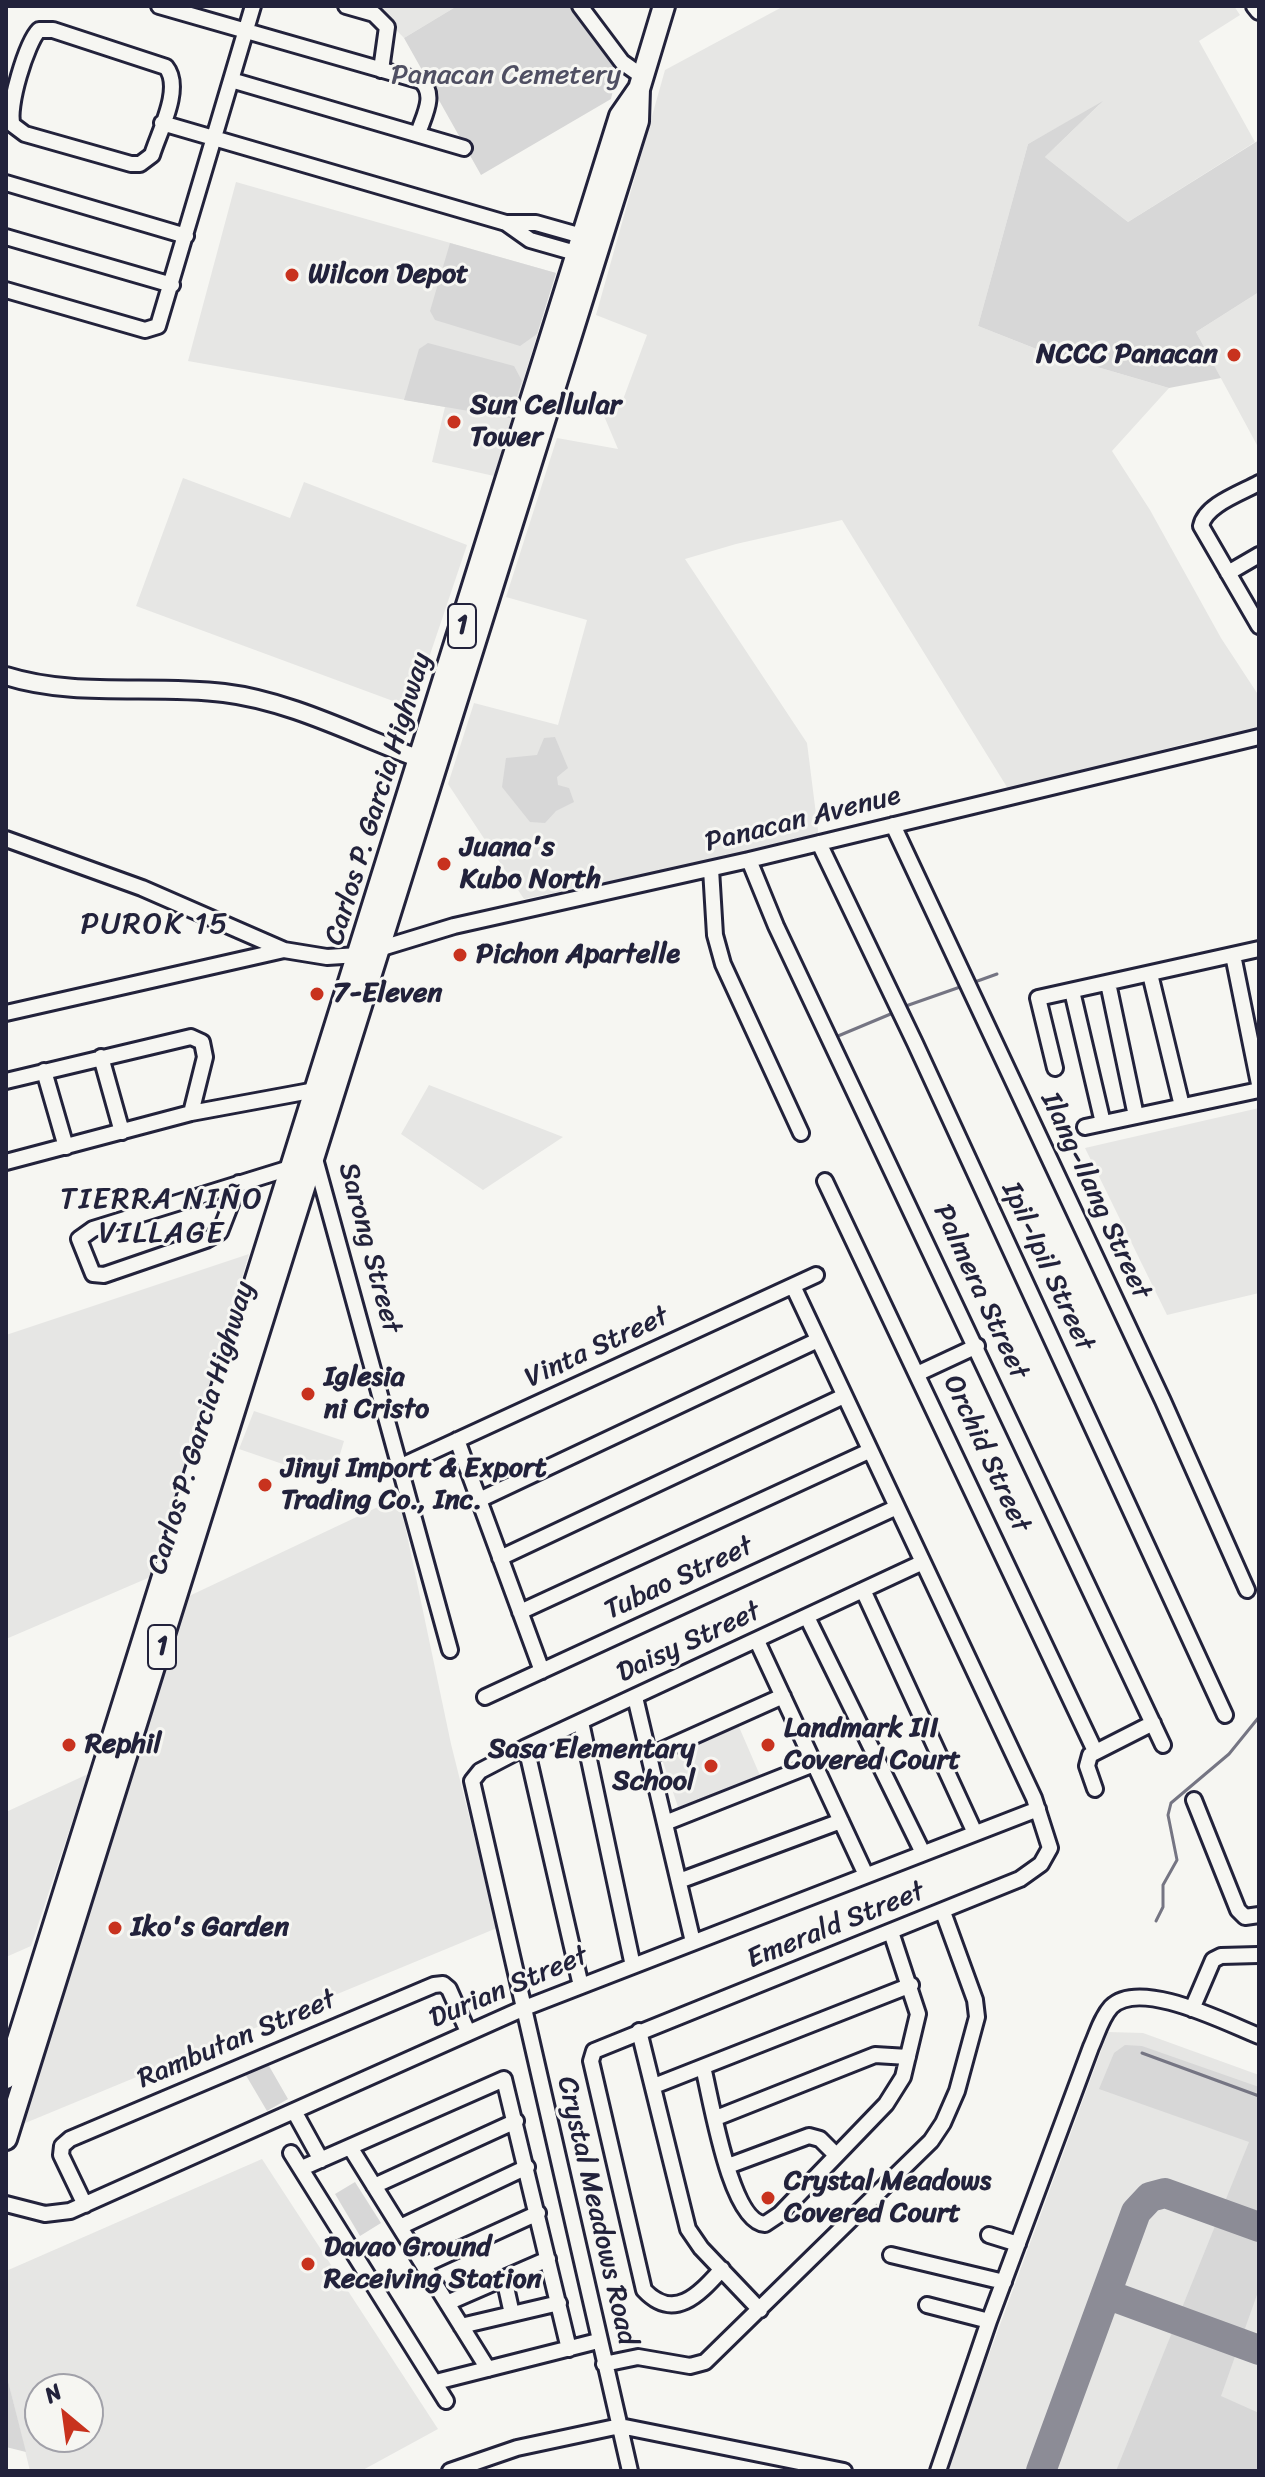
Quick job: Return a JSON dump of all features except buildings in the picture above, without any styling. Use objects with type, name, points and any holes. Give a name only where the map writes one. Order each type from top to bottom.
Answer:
[{"type":"highway","name":"Carlos P. Garcia Highway","points":[[327,1090],[359,955],[400,855],[589,248],[638,121],[641,83],[664,6]]},
{"type":"highway","name":"Carlos P. Garcia Highway","points":[[6,2078],[303,1157],[381,946],[420,759],[457,673]]},
{"type":"highway","name":"Carlos P. Garcia Highway","points":[[6,2139],[303,1157]]},
{"type":"main road","points":[[1255,6],[1259,11]]},
{"type":"main road","points":[[6,676],[71,688],[205,691],[244,696],[420,759]]},
{"type":"street","points":[[159,6],[421,81],[428,88],[430,98],[418,134]]},
{"type":"street","points":[[6,290],[145,330],[155,328],[161,322],[253,6]]},
{"type":"street","points":[[346,6],[374,14],[387,27],[381,70]]},
{"type":"street","points":[[580,6],[641,83]]},
{"type":"street","points":[[44,29],[161,64],[170,72],[173,82],[162,123],[152,155],[136,165],[25,134],[10,120],[13,73],[32,37],[44,29]]},
{"type":"street","points":[[231,80],[464,148]]},
{"type":"street","points":[[162,123],[506,223],[549,227],[589,248]]},
{"type":"street","points":[[6,183],[186,236]]},
{"type":"street","points":[[506,223],[530,240],[589,248]]},
{"type":"street","points":[[544,244],[549,227]]},
{"type":"street","points":[[6,237],[172,285]]},
{"type":"street","points":[[1258,622],[1203,531],[1202,520],[1259,483]]},
{"type":"street","points":[[1228,573],[1259,555]]},
{"type":"street","name":"Panacan Avenue","points":[[359,955],[381,946],[1259,737]]},
{"type":"street","name":"Ilang-Ilang Street","points":[[893,825],[1163,1401],[1247,1590]]},
{"type":"street","points":[[6,839],[155,893],[284,950],[327,957],[359,955]]},
{"type":"street","name":"Ipil-Ipil Street","points":[[819,843],[915,1043],[1225,1715]]},
{"type":"street","name":"Palmera Street","points":[[749,860],[776,926],[1163,1745]]},
{"type":"street","points":[[711,869],[715,935],[723,964],[801,1133]]},
{"type":"street","points":[[1055,1068],[1038,998],[1259,949]]},
{"type":"street","points":[[6,1013],[284,950]]},
{"type":"street","points":[[1085,1127],[1259,1087],[1233,955]]},
{"type":"street","points":[[1150,974],[1182,1106]]},
{"type":"street","points":[[1108,983],[1136,1116]]},
{"type":"street","points":[[1072,991],[1103,1123]]},
{"type":"street","points":[[6,1081],[183,1037],[197,1039],[204,1048],[205,1057],[191,1113]]},
{"type":"street","points":[[101,1057],[122,1132]]},
{"type":"street","points":[[44,1071],[66,1147]]},
{"type":"street","points":[[7,1157],[66,1147],[191,1113],[327,1090]]},
{"type":"street","points":[[239,1183],[225,1227],[206,1240],[104,1275],[93,1274],[89,1270],[79,1242],[87,1232],[239,1183],[303,1157]]},
{"type":"street","name":"Sarong Street","points":[[303,1157],[399,1467],[450,1650]]},
{"type":"street","name":"Orchid Street","points":[[825,1181],[919,1373],[1095,1751]]},
{"type":"street","name":"Vinta Street","points":[[399,1467],[816,1275]]},
{"type":"street","name":"Emerald Street","points":[[722,2269],[695,2299],[686,2303],[653,2298],[644,2290],[592,2053],[639,2031],[1020,1879],[1041,1864],[1050,1848],[1038,1809],[793,1286]]},
{"type":"street","points":[[479,1500],[818,1340]]},
{"type":"street","points":[[919,1373],[977,1346]]},
{"type":"street","points":[[500,1558],[844,1396]]},
{"type":"street","points":[[457,1440],[542,1671]]},
{"type":"street","points":[[520,1612],[869,1451]]},
{"type":"street","name":"Tubao Street","points":[[485,1697],[895,1508]]},
{"type":"street","name":"Daisy Street","points":[[480,1771],[921,1563]]},
{"type":"street","points":[[863,1590],[975,1833]]},
{"type":"street","points":[[807,1617],[923,1853]]},
{"type":"street","points":[[757,1641],[866,1875]]},
{"type":"street","points":[[649,1756],[783,1696]]},
{"type":"street","points":[[635,1697],[693,1942]]},
{"type":"street","points":[[581,1722],[633,1966]]},
{"type":"street","points":[[1095,1789],[1087,1766],[1090,1755],[1153,1723]]},
{"type":"street","points":[[526,1747],[581,1986]]},
{"type":"street","points":[[665,1823],[814,1764]]},
{"type":"street","name":"Crystal Meadows Road","points":[[480,1771],[470,1785],[630,2471]]},
{"type":"street","points":[[1194,1800],[1238,1910],[1245,1917],[1259,1915]]},
{"type":"street","name":"Durian Street","points":[[6,2204],[45,2214],[85,2205],[522,2009],[1038,1809]]},
{"type":"street","points":[[679,1881],[841,1821]]},
{"type":"street","points":[[604,2364],[638,2357],[698,2365],[713,2357],[931,2141],[957,2091],[977,2017],[972,1991],[943,1912]]},
{"type":"street","points":[[703,2067],[738,2200],[753,2220],[765,2224],[780,2214],[886,2104],[903,2077],[918,2014],[911,1985],[891,1932]]},
{"type":"street","points":[[1192,2009],[1213,1960],[1221,1956],[1258,1955]]},
{"type":"street","name":"Rambutan Street","points":[[85,2205],[61,2155],[62,2146],[70,2139],[434,1985],[443,1984],[449,1989],[468,2032]]},
{"type":"street","points":[[654,2086],[911,1985]]},
{"type":"street","points":[[938,2471],[989,2321],[1091,2047],[1110,2008],[1136,1997],[1192,2009],[1259,2036]]},
{"type":"street","points":[[639,2031],[688,2229],[760,2310]]},
{"type":"street","points":[[716,2118],[875,2055],[908,2057]]},
{"type":"street","points":[[302,2168],[504,2079],[569,2349]]},
{"type":"street","points":[[294,2111],[321,2160]]},
{"type":"street","points":[[374,2186],[516,2121]]},
{"type":"street","points":[[728,2166],[809,2136],[820,2139],[836,2155]]},
{"type":"street","points":[[350,2147],[488,2369]]},
{"type":"street","points":[[291,2153],[446,2401]]},
{"type":"street","points":[[400,2227],[527,2167]]},
{"type":"street","points":[[424,2265],[538,2213]]},
{"type":"street","points":[[989,2235],[1018,2244]]},
{"type":"street","points":[[891,2255],[1004,2282]]},
{"type":"street","points":[[447,2303],[548,2259]]},
{"type":"street","points":[[504,2278],[512,2314]]},
{"type":"street","points":[[461,2326],[559,2303]]},
{"type":"street","points":[[927,2305],[989,2321]]},
{"type":"street","points":[[436,2382],[598,2341]]},
{"type":"street","points":[[450,2471],[517,2448],[620,2426],[844,2471]]},
{"type":"shaded area","points":[[373,6],[457,6],[404,38]]},
{"type":"shaded area","points":[[784,6],[1234,6],[1240,15],[1199,41],[1255,142],[1128,222],[1045,157],[1100,104],[1028,144],[978,326],[1039,350],[1169,388],[1112,451],[1150,510],[1221,638],[1259,696],[1259,729],[1187,743],[1010,792],[842,520],[736,544],[685,559],[807,743],[819,838],[524,899],[448,784],[474,703],[558,725],[587,620],[506,597],[557,438],[618,449],[596,397],[621,405],[647,335],[596,315],[665,70]]},
{"type":"shaded area","points":[[236,182],[556,273],[494,476],[432,462],[445,407],[188,361]]},
{"type":"shaded area","name":"NCCC Panacan","points":[[1259,292],[1259,444],[1257,445],[1196,332]]},
{"type":"shaded area","points":[[183,478],[290,518],[304,482],[467,545],[412,708],[136,606]]},
{"type":"shaded area","points":[[429,1085],[563,1137],[483,1190],[401,1134]]},
{"type":"shaded area","points":[[1259,1108],[1259,1293],[1167,1315],[1085,1148]]},
{"type":"shaded area","points":[[249,1254],[155,1575],[6,1639],[6,1335]]},
{"type":"shaded area","points":[[254,1411],[344,1441],[332,1481],[239,1449]]},
{"type":"shaded area","points":[[399,1497],[451,1744],[497,1928],[18,2126],[88,1916],[187,1597]]},
{"type":"shaded area","name":"Sasa Elementary School","points":[[736,1720],[762,1780],[680,1813],[660,1753]]},
{"type":"shaded area","points":[[88,1774],[31,1946],[6,1957],[6,1812]]},
{"type":"shaded area","points":[[1108,2032],[1143,2033],[1259,2075],[1259,2471],[946,2471]]},
{"type":"shaded area","points":[[262,2159],[438,2429],[361,2471],[30,2471],[26,2453],[104,2453],[104,2373],[24,2373],[24,2446],[6,2373],[6,2271]]},
{"type":"green space","name":"Panacan Cemetery","points":[[457,6],[573,6],[617,72],[611,99],[481,175],[404,38]]},
{"type":"green space","points":[[1103,101],[1045,157],[1128,222],[1259,140],[1259,292],[1196,332],[1221,378],[1169,388],[1039,350],[978,326],[1028,144]]},
{"type":"green space","points":[[450,243],[556,273],[537,334],[520,346],[435,320],[430,311]]},
{"type":"green space","points":[[428,343],[514,366],[522,381],[510,418],[404,400],[419,349]]},
{"type":"green space","points":[[555,737],[568,768],[557,777],[558,785],[569,788],[574,802],[556,811],[545,823],[530,822],[502,787],[506,758],[537,755],[544,738]]},
{"type":"green space","points":[[1125,2045],[1142,2046],[1259,2087],[1259,2289],[1221,2396],[1259,2413],[1259,2471],[1116,2471],[1249,2142],[1099,2089],[1114,2053]]},
{"type":"green space","points":[[265,2059],[288,2099],[267,2111],[244,2072]]},
{"type":"green space","points":[[355,2182],[381,2223],[360,2236],[335,2194]]},
{"type":"green space","points":[[6,2373],[24,2452],[6,2447]]},
{"type":"waterway","points":[[972,983],[997,974]]},
{"type":"waterway","points":[[903,1007],[963,986]]},
{"type":"waterway","points":[[838,1036],[893,1013]]},
{"type":"waterway","points":[[1156,1921],[1163,1907],[1163,1885],[1177,1860],[1168,1815],[1171,1803],[1229,1754],[1259,1717]]},
{"type":"waterway","points":[[1142,2053],[1259,2096]]},
{"type":"taxiway","points":[[1041,2471],[1136,2212],[1150,2197],[1165,2193],[1259,2227]]},
{"type":"taxiway","points":[[1106,2294],[1259,2350]]},
{"type":"place","name":"Wilcon Depot","points":[[292,275]]},
{"type":"place","name":"NCCC Panacan","points":[[1234,355]]},
{"type":"place","name":"Sun Cellular Tower","points":[[454,422]]},
{"type":"place","name":"Juana's Kubo North","points":[[444,864]]},
{"type":"place","name":"Pichon Apartelle","points":[[460,955]]},
{"type":"place","name":"7-Eleven","points":[[317,994]]},
{"type":"place","name":"Iglesia ni Cristo","points":[[308,1394]]},
{"type":"place","name":"Jinyi Import & Export Trading Co., Inc.","points":[[265,1485]]},
{"type":"place","name":"Rephil","points":[[69,1745]]},
{"type":"place","name":"Landmark III Covered Court","points":[[768,1745]]},
{"type":"place","name":"Sasa Elementary School","points":[[711,1766]]},
{"type":"place","name":"Iko's Garden","points":[[115,1928]]},
{"type":"place","name":"Crystal Meadows Covered Court","points":[[768,2198]]},
{"type":"place","name":"Davao Ground Receiving Station","points":[[308,2264]]},
{"type":"district","name":"PUROK 15","points":[[155,925]]},
{"type":"district","name":"TIERRA NIÑO VILLAGE","points":[[162,1217]]}]
